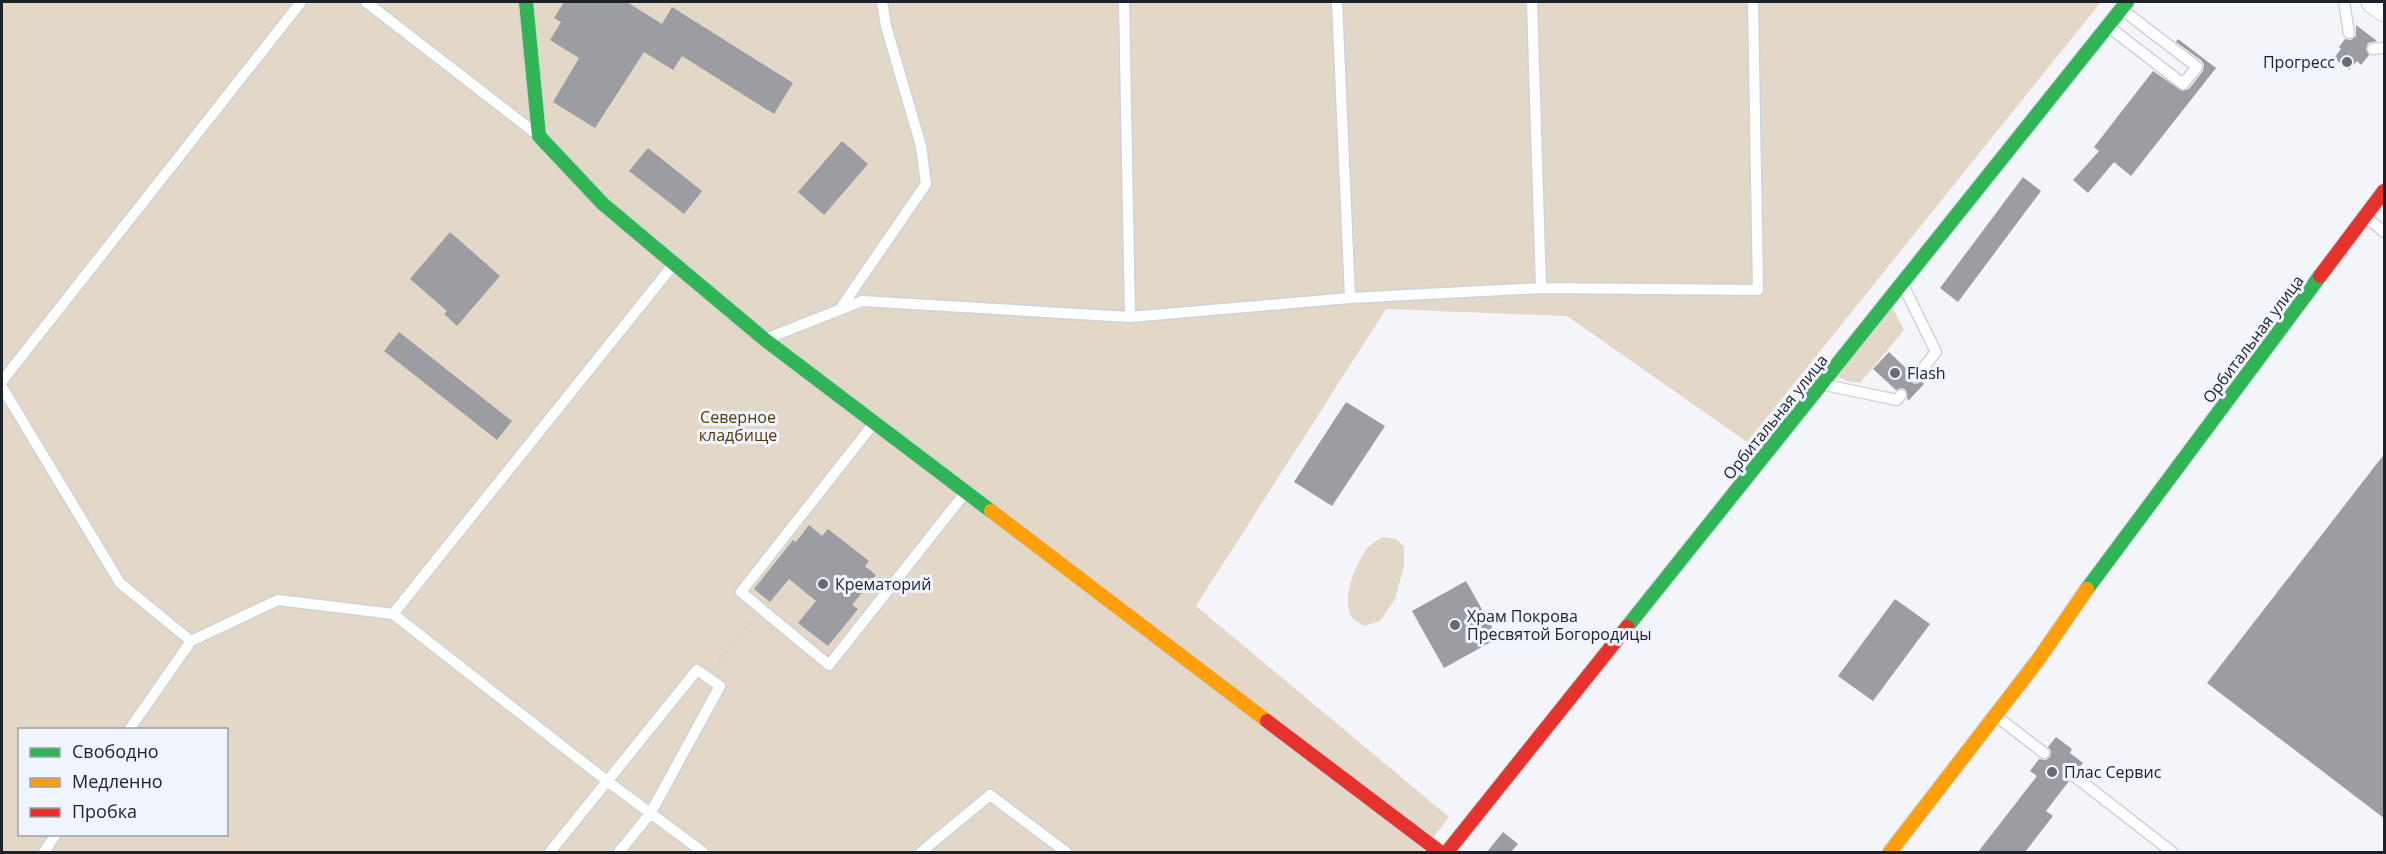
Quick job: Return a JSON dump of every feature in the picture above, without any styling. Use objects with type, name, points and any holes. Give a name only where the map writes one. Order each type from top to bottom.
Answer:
[{"type":"street","points":[[526,2],[538,136],[603,204],[764,339],[1440,852]]},
{"type":"street","points":[[2372,2],[2385,11]]},
{"type":"street","name":"Орбитальная улица","points":[[1447,852],[2124,5]]},
{"type":"street","name":"Орбитальная улица","points":[[1890,852],[2038,660],[2097,574],[2385,191]]},
{"type":"lane","points":[[2,381],[301,2]]},
{"type":"lane","points":[[366,2],[538,136]]},
{"type":"lane","points":[[840,309],[926,184],[921,146],[886,26],[882,2]]},
{"type":"lane","points":[[1124,2],[1130,317]]},
{"type":"lane","points":[[1337,2],[1350,298]]},
{"type":"lane","points":[[1532,2],[1540,288]]},
{"type":"lane","points":[[764,339],[862,301],[1130,317],[1350,298],[1540,288],[1758,290],[1753,2]]},
{"type":"lane","points":[[2344,2],[2349,33]]},
{"type":"lane","points":[[2108,26],[2183,84],[2197,67],[2124,5]]},
{"type":"lane","points":[[2365,217],[2385,232]]},
{"type":"lane","points":[[393,614],[674,264]]},
{"type":"lane","points":[[1903,284],[1936,352],[1916,377]]},
{"type":"lane","points":[[1822,385],[1897,400],[1902,395]]},
{"type":"lane","points":[[2,387],[120,583],[191,640]]},
{"type":"lane","points":[[874,423],[741,592],[829,665],[965,492]]},
{"type":"lane","points":[[130,728],[191,640],[278,600],[393,614],[650,814],[703,852]]},
{"type":"lane","points":[[550,852],[697,670],[720,686],[650,814],[619,852]]},
{"type":"lane","points":[[1995,715],[2044,753]]},
{"type":"lane","points":[[2073,775],[2172,852]]},
{"type":"lane","points":[[921,852],[990,795],[1066,852]]},
{"type":"lane","points":[[44,852],[55,836]]},
{"type":"path","points":[[707,677],[761,608]]},
{"type":"green space","name":"Северное кладбище","points":[[2,2],[2101,2],[1747,442],[1567,316],[1386,309],[1196,606],[1449,817],[1422,852],[2,852]]},
{"type":"green space","points":[[1891,305],[1904,330],[1860,383],[1847,381],[1835,375]]},
{"type":"green space","points":[[1383,537],[1397,539],[1404,547],[1404,567],[1395,599],[1380,621],[1364,626],[1354,620],[1350,614],[1349,588],[1355,570],[1368,547]]},
{"type":"building","points":[[564,2],[627,2],[662,24],[672,7],[793,83],[774,114],[682,56],[673,70],[644,52],[595,128],[553,102],[579,58],[550,40],[561,22],[554,18]]},
{"type":"building","points":[[2356,25],[2377,41],[2368,43],[2366,49],[2369,55],[2361,65],[2357,61],[2349,70],[2334,58],[2345,39],[2351,40],[2356,36]]},
{"type":"building","points":[[2178,39],[2216,68],[2131,176],[2114,162],[2088,193],[2073,180],[2099,151],[2094,147],[2153,71],[2182,91],[2189,89],[2203,71],[2202,61],[2176,42]]},
{"type":"building","points":[[842,141],[868,164],[824,215],[798,192]]},
{"type":"building","points":[[648,148],[702,191],[684,214],[629,171]]},
{"type":"building","points":[[2023,177],[2041,191],[1958,302],[1940,288]]},
{"type":"building","points":[[450,232],[500,276],[457,326],[444,314],[447,311],[410,279]]},
{"type":"building","points":[[399,332],[512,421],[497,440],[384,351]]},
{"type":"building","name":"Flash","points":[[1889,352],[1910,372],[1911,382],[1924,384],[1908,401],[1906,390],[1902,388],[1896,390],[1873,369]]},
{"type":"building","points":[[1346,402],[1385,426],[1332,506],[1294,482]]},
{"type":"building","points":[[2385,453],[2385,819],[2207,683]]},
{"type":"building","name":"Крематорий","points":[[809,525],[822,536],[828,529],[869,561],[865,566],[876,575],[852,605],[858,609],[828,646],[798,623],[816,601],[789,579],[770,602],[754,589],[793,540],[796,542]]},
{"type":"building","name":"Храм Покрова Пресвятой Богородицы","points":[[1466,581],[1498,638],[1444,668],[1412,611]]},
{"type":"building","points":[[1895,599],[1930,624],[1873,701],[1838,676]]},
{"type":"building","points":[[2056,737],[2072,749],[2070,753],[2083,763],[2078,769],[2071,768],[2067,771],[2066,777],[2069,781],[2046,811],[2053,816],[2025,852],[1978,852],[2037,776],[2030,771],[2039,759],[2046,760],[2050,757],[2051,751],[2048,747]]},
{"type":"building","points":[[1503,832],[1518,844],[1511,852],[1487,852]]},
{"type":"traffic: fast","points":[[526,2],[539,136],[603,204],[764,339],[991,511]]},
{"type":"traffic: fast","points":[[1627,627],[2127,2]]},
{"type":"traffic: fast","points":[[2087,589],[2320,276]]},
{"type":"traffic: slow","points":[[991,511],[1267,721]]},
{"type":"traffic: slow","points":[[1890,852],[2038,660],[2087,589]]},
{"type":"traffic: jam","points":[[2320,276],[2384,191]]},
{"type":"traffic: jam","points":[[1447,852],[1627,627]]},
{"type":"traffic: jam","points":[[1267,721],[1440,852]]},
{"type":"place","name":"Прогресс","points":[[2347,62]]},
{"type":"place","name":"Flash","points":[[1895,373]]},
{"type":"place","name":"Крематорий","points":[[823,584]]},
{"type":"place","name":"Храм Покрова Пресвятой Богородицы","points":[[1455,625]]},
{"type":"place","name":"Плас Сервис","points":[[2052,772]]}]
